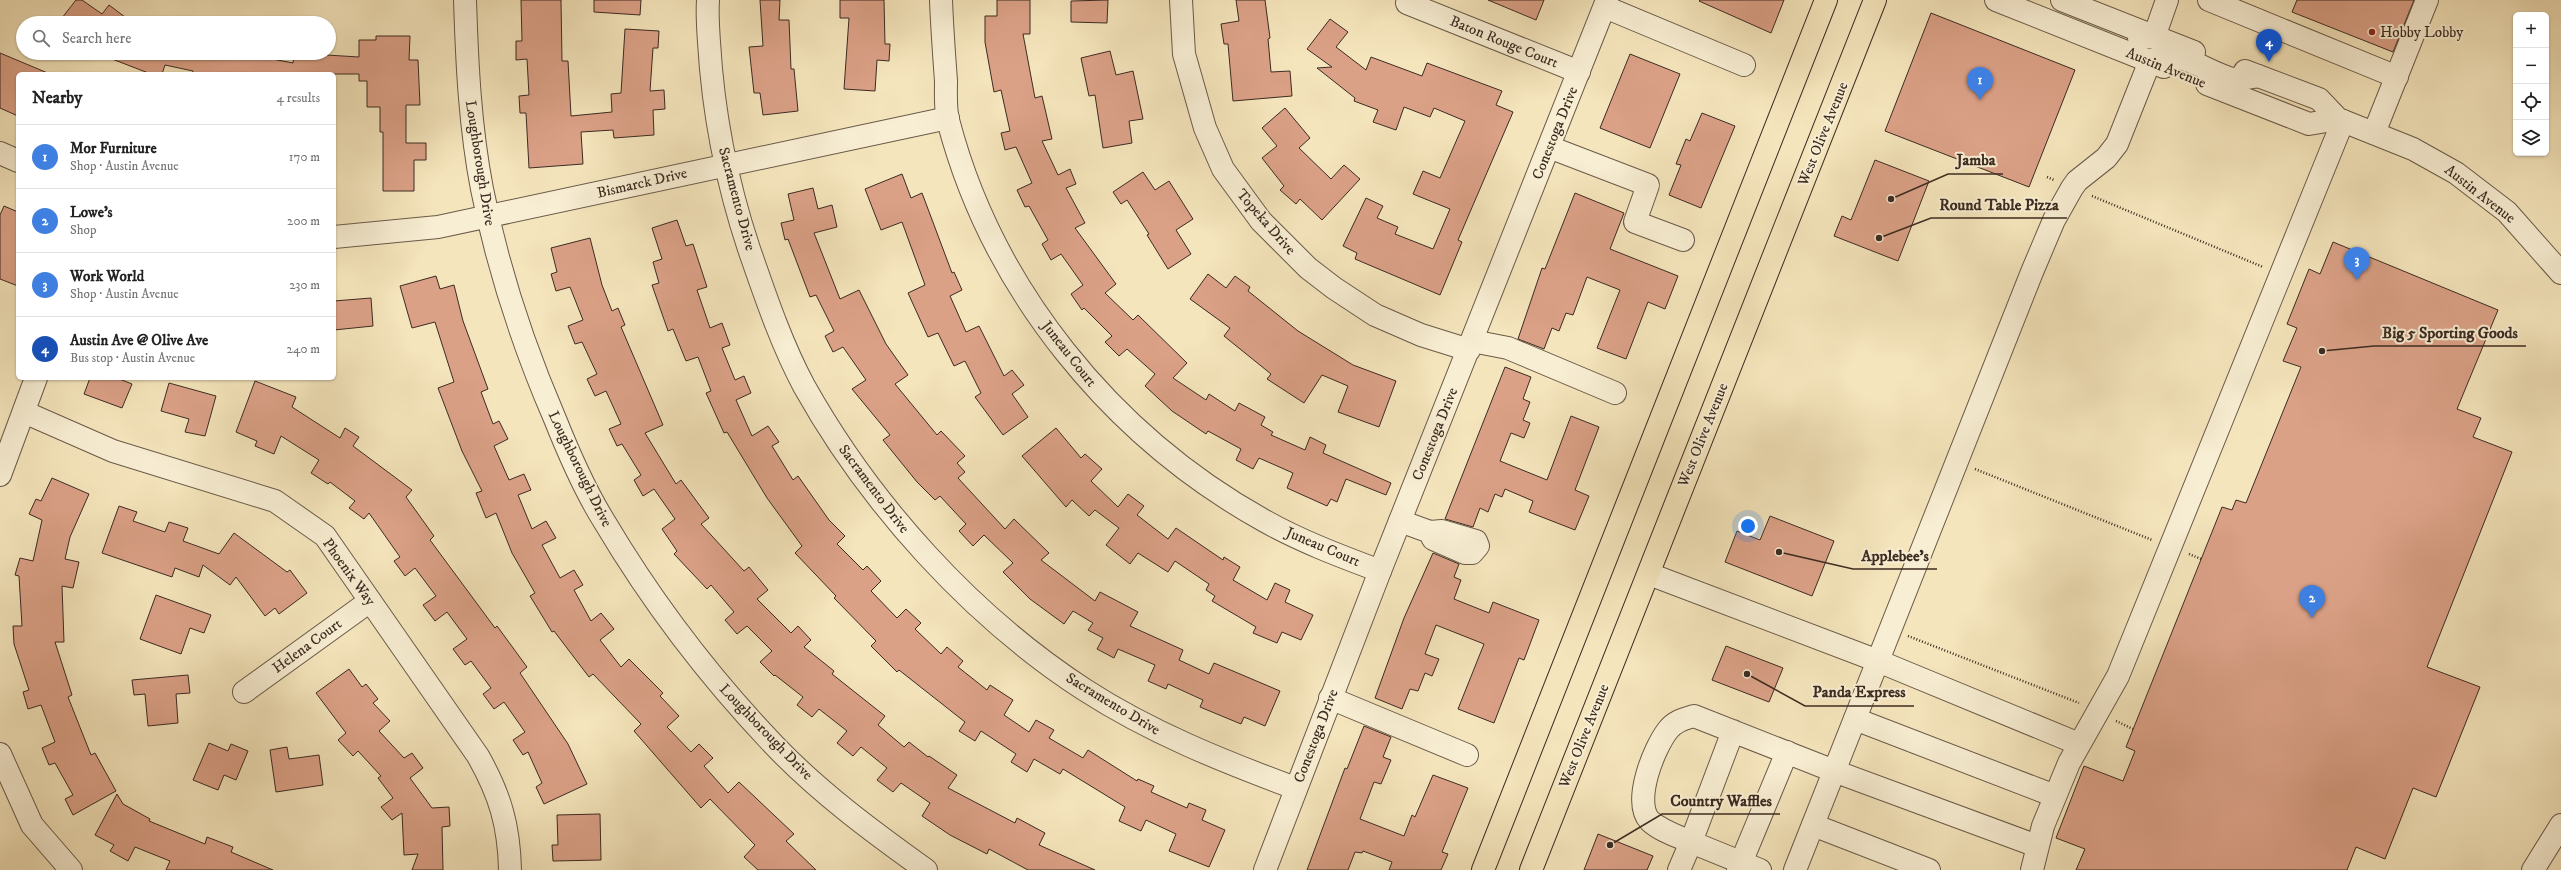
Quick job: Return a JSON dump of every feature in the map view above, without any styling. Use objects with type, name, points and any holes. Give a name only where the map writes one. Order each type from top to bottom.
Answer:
[{"type":"main road","points":[[1483,870],[1826,0]]},
{"type":"main road","name":"West Olive Avenue","points":[[1531,870],[1875,0]]},
{"type":"street","name":"Loughborough Drive","points":[[465,0],[470,105],[488,217],[501,271],[538,379],[572,460],[603,520],[684,640],[724,690],[776,747],[824,792],[872,831],[926,870]]},
{"type":"street","name":"Sacramento Drive","points":[[708,0],[711,73],[726,164],[742,226],[770,309],[804,384],[847,455],[902,528],[965,593],[1031,652],[1086,690],[1157,731],[1212,757],[1295,788]]},
{"type":"street","name":"Juneau Court","points":[[941,0],[948,118],[967,178],[992,236],[1012,273],[1058,344],[1099,392],[1160,450],[1228,500],[1264,521],[1320,548],[1380,571]]},
{"type":"street","name":"Topeka Drive","points":[[1181,0],[1184,54],[1205,128],[1223,168],[1261,221],[1308,268],[1334,288],[1376,315],[1421,335],[1470,346],[1508,348],[1615,393]]},
{"type":"street","name":"Austin Avenue","points":[[1996,0],[2309,124],[2341,120]]},
{"type":"street","name":"Austin Avenue","points":[[2062,0],[2154,37],[2319,99],[2341,120],[2413,149],[2456,173],[2507,212],[2561,273]]},
{"type":"street","points":[[2038,17],[2064,13],[2126,37],[2154,37],[2167,0]]},
{"type":"street","points":[[2209,0],[2397,77]]},
{"type":"street","points":[[2374,133],[2427,0]]},
{"type":"street","name":"Baton Rouge Court","points":[[1407,3],[1579,72]]},
{"type":"street","name":"Conestoga Drive","points":[[1265,870],[1330,698],[1606,3]]},
{"type":"street","points":[[1606,3],[1744,65]]},
{"type":"street","points":[[1795,870],[2043,244],[2072,188],[2077,181],[2106,158],[2117,144],[2150,61],[2158,57],[2171,56],[2234,79],[2258,76]]},
{"type":"street","name":"Bismarck Drive","points":[[336,237],[438,227],[726,164],[948,118]]},
{"type":"street","points":[[2032,870],[2037,846],[2056,796],[2079,744],[2118,676],[2281,273],[2341,120]]},
{"type":"street","points":[[1549,147],[1648,185],[1635,222],[1683,240]]},
{"type":"street","points":[[0,153],[16,160]]},
{"type":"street","points":[[0,475],[35,380]]},
{"type":"street","name":"Phoenix Way","points":[[24,412],[113,451],[275,501],[325,536],[478,756],[495,786],[509,839],[510,870]]},
{"type":"street","points":[[1400,521],[1430,532]]},
{"type":"street","points":[[1649,574],[1878,662],[2079,744]]},
{"type":"street","name":"Helena Court","points":[[244,692],[370,601]]},
{"type":"street","points":[[1330,698],[1467,755]]},
{"type":"street","points":[[1786,752],[1747,867],[1667,832],[1650,820],[1642,806],[1644,787],[1651,765],[1667,730],[1677,721],[1694,716],[1733,731],[1834,771],[2037,846]]},
{"type":"street","points":[[1855,719],[2056,796]]},
{"type":"street","points":[[1679,870],[1733,731]]},
{"type":"street","points":[[0,754],[32,825],[71,870]]},
{"type":"street","points":[[1813,825],[1929,870]]},
{"type":"street","points":[[2533,870],[2561,825]]},
{"type":"path","points":[[2047,177],[2281,273]]},
{"type":"path","points":[[1957,462],[2201,559]]},
{"type":"path","points":[[1902,634],[2097,712],[2133,729]]},
{"type":"building","points":[[76,0],[82,0],[102,14],[109,5],[124,16],[63,16]]},
{"type":"building","points":[[521,0],[561,0],[562,61],[568,61],[571,116],[612,112],[611,94],[621,93],[625,29],[659,31],[658,48],[653,48],[650,91],[664,90],[665,109],[653,110],[654,135],[614,138],[613,130],[581,132],[583,164],[529,168],[526,113],[520,113],[519,96],[529,95],[527,59],[516,60],[516,41],[522,41]]},
{"type":"building","points":[[594,0],[641,0],[640,15],[594,12]]},
{"type":"building","points":[[760,0],[780,0],[779,20],[789,20],[791,69],[794,69],[798,111],[763,115],[760,93],[754,93],[749,47],[763,46]]},
{"type":"building","points":[[840,0],[884,0],[885,44],[890,44],[889,61],[877,60],[875,91],[844,89],[849,18],[840,18]]},
{"type":"building","points":[[997,0],[1030,0],[1030,34],[1023,34],[1035,98],[1042,96],[1052,139],[1042,141],[1058,175],[1070,169],[1076,184],[1066,188],[1085,223],[1075,228],[1116,284],[1105,293],[1133,320],[1138,315],[1187,363],[1173,378],[1206,400],[1209,394],[1235,411],[1239,403],[1265,417],[1261,425],[1273,432],[1271,435],[1305,450],[1310,437],[1326,445],[1323,453],[1391,483],[1386,495],[1346,479],[1337,502],[1331,499],[1327,506],[1287,488],[1293,473],[1259,458],[1253,469],[1236,460],[1241,449],[1208,431],[1206,434],[1172,411],[1145,386],[1155,374],[1127,349],[1119,356],[1105,342],[1112,336],[1084,308],[1082,310],[1071,294],[1083,285],[1061,254],[1051,260],[1042,244],[1048,240],[1029,206],[1025,207],[1017,190],[1032,183],[1016,147],[1005,150],[1001,133],[1010,131],[1001,90],[994,92],[985,42],[985,16],[997,16]]},
{"type":"building","points":[[1108,0],[1107,23],[1071,22],[1071,1]]},
{"type":"building","points":[[1236,0],[1265,0],[1270,38],[1268,39],[1271,72],[1290,71],[1292,96],[1233,101],[1228,44],[1224,44],[1221,24],[1239,21]]},
{"type":"building","points":[[1488,0],[1544,0],[1536,20]]},
{"type":"building","points":[[1700,0],[1784,0],[1771,33],[1699,1]]},
{"type":"building","name":"Hobby Lobby","points":[[2297,0],[2414,0],[2393,52],[2292,12]]},
{"type":"building","points":[[1931,13],[2075,70],[2029,187],[1885,131]]},
{"type":"building","points":[[1330,19],[1348,32],[1336,47],[1366,70],[1371,57],[1422,76],[1427,63],[1502,91],[1496,105],[1513,112],[1458,240],[1462,242],[1440,295],[1355,259],[1357,253],[1343,246],[1366,198],[1383,206],[1377,218],[1398,227],[1395,234],[1433,249],[1450,209],[1413,194],[1423,171],[1440,178],[1465,121],[1434,108],[1430,117],[1404,107],[1396,130],[1373,122],[1378,110],[1354,101],[1355,98],[1317,68],[1332,67],[1307,49]]},
{"type":"building","points":[[376,36],[410,36],[409,60],[418,60],[420,105],[406,105],[406,143],[426,143],[426,160],[414,160],[414,191],[383,191],[383,132],[380,132],[380,107],[367,107],[367,81],[359,81],[359,74],[336,74],[336,72],[193,72],[165,65],[163,72],[146,72],[115,60],[278,60],[293,63],[293,60],[336,60],[336,56],[359,57],[359,40],[376,40]]},
{"type":"building","points":[[1110,51],[1116,75],[1133,71],[1143,119],[1129,121],[1132,143],[1103,148],[1095,95],[1089,96],[1081,58]]},
{"type":"building","points":[[0,53],[45,72],[16,72],[16,115],[0,108]]},
{"type":"building","points":[[1630,54],[1680,74],[1650,148],[1600,128]]},
{"type":"building","points":[[1285,108],[1310,138],[1299,148],[1331,179],[1344,165],[1360,179],[1322,220],[1300,199],[1296,204],[1280,190],[1284,186],[1262,158],[1277,146],[1262,128]]},
{"type":"building","points":[[1702,113],[1735,126],[1701,208],[1669,195],[1681,165],[1676,164],[1686,139],[1690,141]]},
{"type":"building","points":[[1875,160],[1929,181],[1898,261],[1834,236],[1842,216],[1851,220]]},
{"type":"building","points":[[1143,172],[1155,190],[1169,181],[1193,219],[1176,230],[1191,254],[1168,269],[1147,235],[1149,234],[1127,200],[1121,204],[1113,192]]},
{"type":"building","points":[[902,174],[911,198],[922,193],[952,273],[954,272],[962,290],[950,296],[966,332],[979,326],[1004,376],[1012,370],[1024,385],[1012,394],[1028,417],[1003,435],[975,397],[981,393],[965,361],[954,366],[938,333],[928,337],[908,293],[925,285],[902,222],[881,230],[865,189]]},
{"type":"building","points":[[813,188],[818,209],[832,205],[837,227],[814,233],[840,299],[859,290],[886,344],[908,375],[895,384],[937,435],[941,431],[965,456],[957,463],[965,472],[958,478],[1005,529],[1014,519],[1049,553],[1041,560],[1095,601],[1100,592],[1138,612],[1130,626],[1183,650],[1179,660],[1209,674],[1214,663],[1280,691],[1265,726],[1244,717],[1241,724],[1200,707],[1203,700],[1168,684],[1166,689],[1148,681],[1155,665],[1118,649],[1114,658],[1097,649],[1103,638],[1088,630],[1093,623],[1073,611],[1064,624],[1030,599],[1003,572],[1013,563],[984,535],[973,546],[959,531],[966,524],[940,496],[935,500],[917,482],[883,440],[890,435],[852,389],[866,380],[843,347],[833,352],[825,336],[834,331],[816,295],[810,297],[788,239],[785,240],[781,223],[794,220],[788,194]]},
{"type":"building","points":[[1575,193],[1624,213],[1610,249],[1678,276],[1665,309],[1648,302],[1626,359],[1597,348],[1620,290],[1587,277],[1573,315],[1566,313],[1559,331],[1552,328],[1544,349],[1518,339],[1542,268],[1545,269]]},
{"type":"building","points":[[4,206],[16,211],[16,285],[0,279],[0,215]]},
{"type":"building","points":[[677,220],[686,246],[693,244],[707,287],[697,290],[710,328],[722,323],[730,345],[722,348],[735,380],[744,376],[751,393],[736,400],[752,436],[768,426],[779,442],[772,446],[793,480],[798,476],[829,520],[845,536],[837,544],[863,570],[867,566],[881,581],[871,591],[897,618],[906,609],[921,623],[915,629],[941,654],[947,647],[963,661],[958,667],[987,690],[990,685],[1013,700],[1004,715],[1029,732],[1036,720],[1054,730],[1049,738],[1083,758],[1088,750],[1137,781],[1138,779],[1154,786],[1151,792],[1187,808],[1189,803],[1206,810],[1202,820],[1225,830],[1209,867],[1169,851],[1176,834],[1146,820],[1141,831],[1119,821],[1125,807],[1063,769],[1060,774],[1034,759],[1027,772],[1011,762],[1016,754],[981,731],[975,741],[959,731],[965,722],[899,670],[897,672],[871,646],[876,641],[834,598],[836,596],[795,553],[802,546],[767,498],[727,432],[724,433],[706,393],[711,391],[698,357],[686,361],[673,329],[668,331],[652,285],[659,283],[653,262],[662,259],[652,228]]},
{"type":"building","points":[[590,238],[602,285],[612,311],[618,308],[625,325],[621,327],[663,425],[645,433],[676,484],[681,480],[709,518],[701,524],[744,571],[749,567],[768,590],[757,599],[791,633],[798,626],[811,640],[804,647],[834,671],[832,674],[885,716],[878,725],[904,747],[909,742],[928,757],[929,756],[957,775],[948,788],[1015,823],[1017,818],[1045,833],[1039,845],[1095,870],[1028,870],[989,849],[987,854],[950,835],[922,816],[930,803],[901,783],[893,792],[877,780],[887,768],[861,747],[853,756],[837,743],[847,731],[819,709],[812,717],[797,705],[803,697],[775,675],[774,676],[760,662],[772,651],[747,626],[737,634],[725,620],[734,612],[711,585],[707,589],[674,554],[677,551],[662,529],[675,519],[654,489],[643,496],[634,480],[641,475],[622,444],[617,446],[609,429],[621,424],[606,391],[595,396],[587,379],[597,374],[582,342],[575,344],[568,326],[583,320],[570,287],[556,291],[551,274],[557,272],[551,248]]},
{"type":"building","points":[[2333,242],[2498,310],[2457,409],[2481,418],[2473,437],[2512,452],[2427,667],[2480,687],[2436,797],[2413,788],[2385,859],[2356,847],[2347,870],[2076,870],[2085,849],[2056,838],[2084,766],[2123,781],[2135,751],[2126,747],[2222,507],[2232,510],[2236,500],[2246,503],[2301,367],[2283,361],[2297,328],[2287,324],[2309,269],[2320,274]]},
{"type":"building","points":[[1208,274],[1226,288],[1235,276],[1250,287],[1248,291],[1298,331],[1353,365],[1396,381],[1379,427],[1338,412],[1348,386],[1322,375],[1304,403],[1267,379],[1271,374],[1224,336],[1230,328],[1190,299]]},
{"type":"building","points":[[436,276],[440,289],[454,285],[463,321],[488,389],[481,392],[493,424],[499,421],[508,439],[494,446],[509,480],[524,474],[531,490],[518,495],[532,529],[546,521],[556,538],[542,545],[560,578],[574,570],[583,585],[574,590],[591,621],[601,613],[614,629],[600,640],[621,667],[629,659],[663,693],[660,696],[679,716],[667,727],[691,752],[699,744],[713,758],[704,766],[728,793],[739,782],[794,834],[786,841],[816,870],[758,870],[744,857],[755,845],[710,799],[701,808],[634,731],[641,724],[593,674],[589,677],[554,631],[552,632],[530,596],[535,593],[512,553],[496,513],[486,518],[476,493],[482,491],[462,451],[438,388],[454,382],[435,322],[412,328],[400,286]]},
{"type":"building","points":[[371,298],[373,326],[336,330],[336,301]]},
{"type":"building","points":[[1505,367],[1531,377],[1523,399],[1530,402],[1523,420],[1530,423],[1524,438],[1511,433],[1500,461],[1547,480],[1571,416],[1599,427],[1575,490],[1589,496],[1575,530],[1529,512],[1533,501],[1505,489],[1502,497],[1495,494],[1488,512],[1480,508],[1473,527],[1445,519]]},
{"type":"building","points":[[89,380],[122,380],[132,384],[122,408],[84,394]]},
{"type":"building","points":[[255,381],[296,397],[292,407],[340,438],[345,428],[359,437],[353,446],[412,490],[406,497],[434,536],[430,540],[495,628],[497,626],[527,667],[520,673],[568,744],[587,784],[544,804],[536,787],[542,783],[528,752],[523,755],[513,740],[525,732],[504,702],[494,709],[483,694],[491,688],[471,661],[465,665],[453,649],[467,639],[447,612],[435,621],[423,605],[436,596],[415,568],[405,576],[394,561],[400,557],[369,513],[364,519],[349,508],[355,501],[330,482],[328,484],[311,473],[319,460],[281,436],[274,454],[255,446],[257,441],[236,432]]},
{"type":"building","points":[[169,383],[216,396],[205,436],[185,432],[189,419],[161,411]]},
{"type":"building","points":[[1056,428],[1081,458],[1085,454],[1102,469],[1091,481],[1118,507],[1128,494],[1144,506],[1137,515],[1168,539],[1176,528],[1223,560],[1224,557],[1240,567],[1233,580],[1267,600],[1275,583],[1290,590],[1285,602],[1313,615],[1301,640],[1282,632],[1277,643],[1253,633],[1256,627],[1212,601],[1215,596],[1206,590],[1209,584],[1175,561],[1168,572],[1138,553],[1130,564],[1106,545],[1119,528],[1095,510],[1089,516],[1072,500],[1066,507],[1022,456]]},
{"type":"building","points":[[52,478],[89,494],[70,537],[65,559],[79,562],[73,588],[62,586],[64,642],[55,642],[72,695],[68,697],[91,755],[95,753],[116,791],[73,815],[65,799],[73,795],[55,763],[49,765],[42,748],[55,742],[41,705],[28,709],[23,692],[29,690],[14,644],[13,626],[22,626],[19,576],[15,575],[20,558],[33,561],[42,520],[29,514],[36,499],[41,501]]},
{"type":"building","points":[[119,506],[137,512],[133,521],[165,532],[169,522],[188,528],[183,541],[219,554],[234,533],[287,572],[290,570],[307,593],[279,614],[275,608],[265,616],[236,577],[230,585],[203,565],[199,577],[175,568],[172,577],[102,553]]},
{"type":"building","points":[[1770,516],[1834,541],[1812,596],[1725,562],[1737,531],[1760,540]]},
{"type":"building","points":[[1433,553],[1459,564],[1454,577],[1461,580],[1454,599],[1489,613],[1493,602],[1539,620],[1524,660],[1519,658],[1494,723],[1458,709],[1484,644],[1436,625],[1425,654],[1439,659],[1432,676],[1425,673],[1418,691],[1410,689],[1402,709],[1375,698],[1404,618]]},
{"type":"building","points":[[156,595],[211,615],[204,633],[190,628],[181,654],[140,639]]},
{"type":"building","points":[[1726,646],[1783,668],[1769,702],[1712,680]]},
{"type":"building","points":[[349,669],[362,687],[366,684],[378,699],[373,703],[390,721],[379,731],[404,758],[412,753],[423,768],[410,778],[432,808],[449,807],[450,826],[442,827],[443,870],[412,870],[418,854],[404,855],[402,813],[392,820],[381,807],[393,798],[378,778],[381,776],[358,751],[353,756],[338,740],[346,733],[316,693]]},
{"type":"building","points":[[188,675],[190,693],[176,694],[178,723],[148,726],[145,694],[134,695],[132,680]]},
{"type":"building","points":[[1364,726],[1391,737],[1383,757],[1391,760],[1381,784],[1374,782],[1360,819],[1404,836],[1412,815],[1415,817],[1433,775],[1468,788],[1442,852],[1448,854],[1441,870],[1389,870],[1392,862],[1363,851],[1362,853],[1355,852],[1348,870],[1307,870],[1345,768],[1347,769]]},
{"type":"building","points":[[209,743],[228,751],[231,744],[248,751],[236,780],[224,775],[218,790],[193,780]]},
{"type":"building","points":[[287,747],[289,759],[319,755],[323,785],[276,792],[270,750]]},
{"type":"building","points":[[117,794],[123,804],[150,819],[149,821],[205,844],[207,837],[233,847],[231,852],[273,870],[166,870],[170,861],[135,847],[128,861],[110,851],[114,845],[95,835]]},
{"type":"building","points":[[600,814],[601,860],[553,861],[552,845],[558,845],[557,815]]},
{"type":"building","points":[[1598,834],[1653,856],[1647,870],[1584,870]]},
{"type":"place","name":"Hobby Lobby","points":[[2372,32]]},
{"type":"place","name":"Austin Ave @ Olive Ave","points":[[2269,62]]},
{"type":"place","name":"Mor Furniture","points":[[1980,100]]},
{"type":"place","name":"Jamba","points":[[1891,199]]},
{"type":"place","name":"Round Table Pizza","points":[[1879,238]]},
{"type":"place","name":"Work World","points":[[2357,280]]},
{"type":"place","name":"Big 5 Sporting Goods","points":[[2322,351]]},
{"type":"place","name":"Applebee's","points":[[1779,552]]},
{"type":"place","name":"Lowe's","points":[[2312,618]]},
{"type":"place","name":"Panda Express","points":[[1747,674]]},
{"type":"place","name":"Country Waffles","points":[[1610,845]]}]
